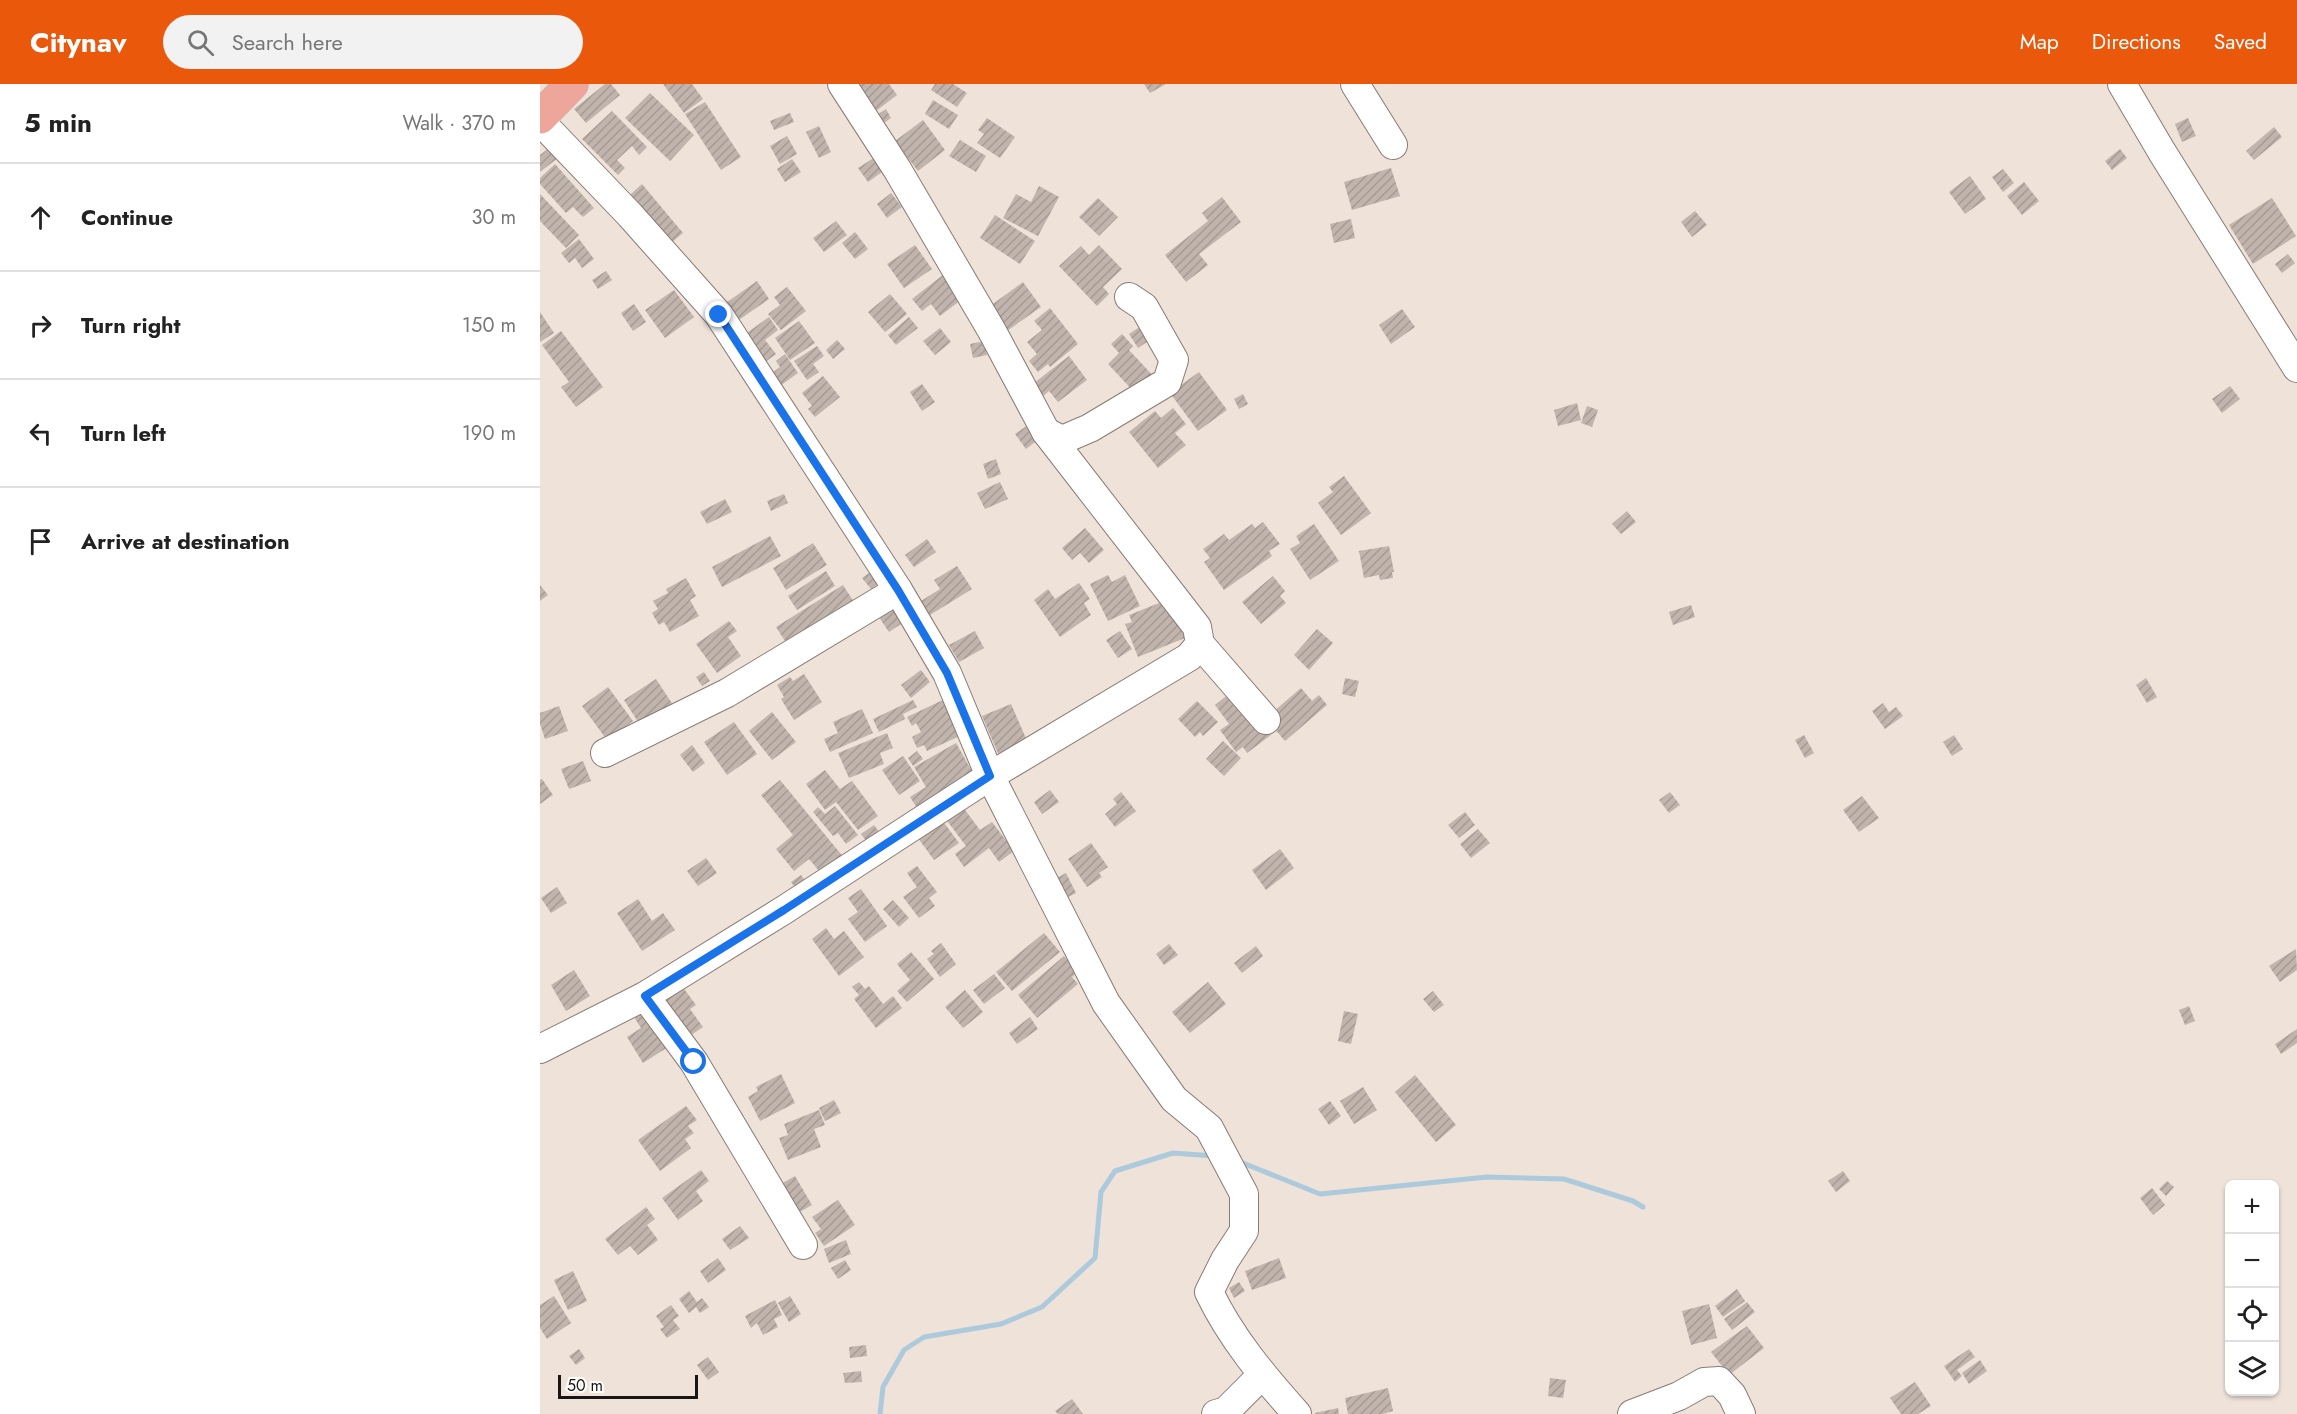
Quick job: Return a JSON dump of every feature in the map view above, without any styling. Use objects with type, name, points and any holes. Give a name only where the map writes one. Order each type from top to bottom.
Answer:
[{"type":"main road","points":[[540,119],[572,84]]},
{"type":"street","points":[[842,84],[897,169],[992,331],[1046,432],[1197,627],[1200,644],[1266,720]]},
{"type":"street","points":[[1355,84],[1393,145]]},
{"type":"street","points":[[2122,84],[2297,368]]},
{"type":"street","points":[[540,119],[719,315],[898,590],[947,673],[990,776],[1106,1003],[1174,1099],[1209,1128],[1244,1194],[1244,1231],[1225,1260],[1209,1292],[1223,1321],[1262,1375],[1297,1414]]},
{"type":"street","points":[[1046,432],[1062,440],[1072,436],[1090,428],[1167,382],[1174,360],[1144,307],[1129,297]]},
{"type":"street","points":[[605,753],[727,693],[898,590]]},
{"type":"street","points":[[540,1049],[645,996],[784,910],[990,776],[1190,657],[1200,644]]},
{"type":"street","points":[[645,996],[694,1062],[803,1245]]},
{"type":"street","points":[[1216,1414],[1226,1411],[1262,1375]]},
{"type":"street","points":[[1632,1414],[1679,1396],[1704,1382],[1719,1381],[1732,1395],[1741,1414]]},
{"type":"building","points":[[605,84],[611,84],[620,95],[586,123],[574,109]]},
{"type":"building","points":[[663,84],[692,84],[703,99],[684,113]]},
{"type":"building","points":[[856,84],[889,84],[897,95],[876,111]]},
{"type":"building","points":[[935,84],[953,84],[967,93],[957,107],[931,90]]},
{"type":"building","points":[[1144,84],[1166,84],[1150,93]]},
{"type":"building","points":[[650,93],[694,135],[670,161],[625,118]]},
{"type":"building","points":[[933,100],[958,115],[949,129],[925,114]]},
{"type":"building","points":[[705,102],[741,157],[721,170],[685,114]]},
{"type":"building","points":[[886,109],[891,118],[877,128],[871,119]]},
{"type":"building","points":[[612,111],[647,147],[639,155],[632,146],[617,160],[625,168],[618,175],[582,139]]},
{"type":"building","points":[[790,113],[794,122],[774,130],[770,121]]},
{"type":"building","points":[[987,118],[1015,137],[1000,158],[977,143],[984,134],[978,130]]},
{"type":"building","points":[[2188,118],[2196,136],[2182,142],[2175,124]]},
{"type":"building","points":[[923,120],[945,150],[918,171],[895,141]]},
{"type":"building","points":[[819,126],[831,152],[819,158],[806,132]]},
{"type":"building","points":[[2274,127],[2282,137],[2254,160],[2246,151]]},
{"type":"building","points":[[787,136],[797,154],[780,164],[770,146]]},
{"type":"building","points":[[960,140],[986,156],[976,172],[949,156]]},
{"type":"building","points":[[549,148],[558,158],[540,172],[540,155]]},
{"type":"building","points":[[2120,149],[2127,158],[2112,170],[2105,161]]},
{"type":"building","points":[[880,154],[889,167],[868,182],[858,168]]},
{"type":"building","points":[[792,159],[801,172],[785,182],[777,169]]},
{"type":"building","points":[[555,164],[594,208],[583,217],[573,207],[566,213],[540,184],[540,178]]},
{"type":"building","points":[[1391,168],[1400,196],[1352,210],[1344,182]]},
{"type":"building","points":[[2003,169],[2014,183],[2003,192],[1992,177]]},
{"type":"building","points":[[1970,176],[1986,199],[1965,214],[1949,192]]},
{"type":"building","points":[[2024,182],[2039,201],[2022,215],[2007,196]]},
{"type":"building","points":[[642,184],[683,233],[671,243],[630,195]]},
{"type":"building","points":[[1039,186],[1059,197],[1038,236],[1003,218],[1016,194],[1031,202]]},
{"type":"building","points":[[891,193],[902,207],[887,218],[877,204]]},
{"type":"building","points":[[540,194],[579,235],[566,248],[540,221]]},
{"type":"building","points":[[1222,197],[1241,222],[1199,254],[1208,265],[1186,282],[1165,255],[1208,221],[1202,213]]},
{"type":"building","points":[[1098,198],[1118,217],[1099,236],[1079,217]]},
{"type":"building","points":[[2272,198],[2296,236],[2253,264],[2229,225]]},
{"type":"building","points":[[1695,211],[1707,225],[1692,237],[1681,222]]},
{"type":"building","points":[[995,215],[1035,241],[1020,264],[980,238]]},
{"type":"building","points":[[1351,219],[1355,238],[1334,243],[1330,224]]},
{"type":"building","points":[[836,221],[847,235],[824,252],[813,238]]},
{"type":"building","points":[[855,232],[868,249],[855,259],[842,243]]},
{"type":"building","points":[[579,239],[594,259],[582,268],[575,258],[569,263],[561,253]]},
{"type":"building","points":[[915,245],[932,269],[904,288],[887,264]]},
{"type":"building","points":[[1099,245],[1122,269],[1103,287],[1109,294],[1097,306],[1059,266],[1081,246],[1089,255]]},
{"type":"building","points":[[2288,254],[2295,263],[2282,273],[2275,264]]},
{"type":"building","points":[[606,271],[612,280],[598,289],[592,280]]},
{"type":"building","points":[[948,271],[961,300],[940,316],[931,304],[922,311],[912,299]]},
{"type":"building","points":[[757,281],[769,299],[736,322],[723,305]]},
{"type":"building","points":[[1023,282],[1041,307],[1004,333],[986,309]]},
{"type":"building","points":[[787,287],[806,311],[781,330],[768,314],[780,305],[774,297]]},
{"type":"building","points":[[674,290],[694,317],[665,338],[645,310]]},
{"type":"building","points":[[890,294],[907,314],[885,332],[868,312]]},
{"type":"building","points":[[634,304],[646,322],[633,331],[621,313]]},
{"type":"building","points":[[1050,308],[1078,344],[1050,367],[1048,364],[1038,372],[1029,361],[1037,354],[1027,342],[1042,330],[1034,321]]},
{"type":"building","points":[[1402,309],[1415,327],[1391,344],[1379,325]]},
{"type":"building","points":[[540,312],[554,333],[540,342]]},
{"type":"building","points":[[769,317],[778,330],[765,340],[776,354],[764,363],[744,335]]},
{"type":"building","points":[[909,317],[918,328],[896,345],[888,335]]},
{"type":"building","points":[[799,321],[815,343],[790,360],[775,338]]},
{"type":"building","points":[[1147,322],[1156,336],[1138,348],[1129,334]]},
{"type":"building","points":[[940,328],[951,342],[935,355],[923,341]]},
{"type":"building","points":[[561,331],[603,387],[576,407],[561,387],[569,382],[542,345]]},
{"type":"building","points":[[1122,334],[1133,346],[1129,350],[1156,379],[1137,395],[1108,364],[1119,353],[1111,344]]},
{"type":"building","points":[[837,340],[845,349],[833,359],[826,350]]},
{"type":"building","points":[[984,341],[987,355],[973,358],[970,344]]},
{"type":"building","points":[[817,346],[824,356],[813,364],[819,372],[807,380],[794,361]]},
{"type":"building","points":[[785,354],[798,373],[780,386],[772,373],[780,367],[776,361]]},
{"type":"building","points":[[1069,356],[1087,380],[1058,402],[1049,391],[1043,396],[1034,383]]},
{"type":"building","points":[[1199,372],[1227,410],[1198,431],[1170,393]]},
{"type":"building","points":[[823,376],[840,397],[815,417],[808,409],[812,406],[802,393]]},
{"type":"building","points":[[922,384],[935,402],[922,411],[910,392]]},
{"type":"building","points":[[2230,386],[2240,399],[2222,413],[2212,399]]},
{"type":"building","points":[[1243,394],[1248,404],[1239,409],[1234,399]]},
{"type":"building","points":[[1577,403],[1581,420],[1558,426],[1554,410]]},
{"type":"building","points":[[1587,406],[1598,410],[1592,427],[1581,423]]},
{"type":"building","points":[[1173,408],[1186,424],[1175,433],[1186,445],[1158,468],[1129,432],[1155,411],[1161,418]]},
{"type":"building","points":[[1028,425],[1039,439],[1026,449],[1015,434]]},
{"type":"building","points":[[996,459],[1001,474],[988,479],[983,464]]},
{"type":"building","points":[[1344,476],[1371,513],[1341,535],[1318,503],[1333,492],[1329,487]]},
{"type":"building","points":[[1000,482],[1008,499],[985,509],[977,493]]},
{"type":"building","points":[[784,494],[788,503],[771,511],[767,501]]},
{"type":"building","points":[[725,499],[732,512],[707,524],[700,512]]},
{"type":"building","points":[[1627,511],[1636,522],[1621,534],[1612,524]]},
{"type":"building","points":[[1263,522],[1280,544],[1269,551],[1272,556],[1224,590],[1204,562],[1210,558],[1203,549],[1224,534],[1229,540],[1252,524],[1255,528]]},
{"type":"building","points":[[1314,524],[1339,561],[1310,580],[1290,549],[1300,543],[1296,536]]},
{"type":"building","points":[[1085,528],[1104,550],[1089,563],[1080,553],[1072,560],[1062,548]]},
{"type":"building","points":[[770,536],[781,556],[722,587],[712,567]]},
{"type":"building","points":[[927,539],[936,552],[914,567],[905,555]]},
{"type":"building","points":[[813,543],[827,565],[786,590],[773,568]]},
{"type":"building","points":[[1389,546],[1393,578],[1380,580],[1379,575],[1364,578],[1359,551]]},
{"type":"building","points":[[957,566],[972,589],[930,615],[921,601],[940,589],[934,580]]},
{"type":"building","points":[[873,570],[881,581],[871,589],[862,578]]},
{"type":"building","points":[[826,571],[835,586],[797,610],[788,596]]},
{"type":"building","points":[[1108,575],[1112,582],[1125,575],[1140,606],[1108,621],[1090,584]]},
{"type":"building","points":[[1273,576],[1285,591],[1280,596],[1286,603],[1261,624],[1242,602]]},
{"type":"building","points":[[686,578],[696,596],[690,600],[699,616],[670,632],[664,622],[659,625],[652,613],[658,609],[653,601],[668,593],[666,589]]},
{"type":"building","points":[[1079,583],[1090,599],[1084,603],[1091,615],[1060,637],[1034,600],[1048,589],[1055,599]]},
{"type":"building","points":[[540,585],[548,595],[540,601]]},
{"type":"building","points":[[843,585],[854,602],[787,644],[776,627]]},
{"type":"building","points":[[898,599],[910,618],[889,632],[876,613]]},
{"type":"building","points":[[1169,599],[1185,638],[1138,657],[1125,624],[1132,622],[1129,615]]},
{"type":"building","points":[[1691,605],[1695,617],[1673,625],[1669,612]]},
{"type":"building","points":[[729,621],[737,631],[728,637],[741,656],[717,673],[696,644]]},
{"type":"building","points":[[1317,629],[1333,643],[1309,670],[1294,655]]},
{"type":"building","points":[[975,631],[984,648],[959,662],[949,645]]},
{"type":"building","points":[[1120,631],[1132,649],[1118,658],[1106,640]]},
{"type":"building","points":[[921,670],[930,682],[911,698],[901,685]]},
{"type":"building","points":[[704,672],[710,681],[702,686],[696,677]]},
{"type":"building","points":[[804,674],[822,702],[794,720],[781,699],[784,697],[777,685],[790,677],[793,681]]},
{"type":"building","points":[[1345,678],[1359,681],[1355,697],[1342,694]]},
{"type":"building","points":[[2146,678],[2157,697],[2147,703],[2136,685]]},
{"type":"building","points":[[656,679],[677,711],[640,725],[624,700]]},
{"type":"building","points":[[608,687],[633,721],[607,740],[582,706]]},
{"type":"building","points":[[1301,688],[1312,701],[1319,695],[1327,705],[1285,741],[1272,726],[1273,712]]},
{"type":"building","points":[[1230,693],[1240,693],[1271,735],[1247,753],[1243,747],[1236,752],[1220,730],[1229,724],[1215,705]]},
{"type":"building","points":[[945,699],[962,735],[927,751],[924,745],[917,748],[912,737],[921,732],[916,723],[912,726],[907,717]]},
{"type":"building","points":[[913,700],[917,707],[903,714],[905,719],[879,732],[873,719]]},
{"type":"building","points":[[1197,701],[1218,722],[1203,736],[1200,732],[1195,737],[1178,719]]},
{"type":"building","points":[[1883,703],[1889,712],[1896,707],[1903,716],[1885,729],[1872,711]]},
{"type":"building","points":[[1011,704],[1029,745],[1000,758],[982,716]]},
{"type":"building","points":[[559,706],[568,731],[545,739],[540,724],[540,713]]},
{"type":"building","points":[[862,709],[873,733],[830,752],[824,739],[838,733],[833,722]]},
{"type":"building","points":[[772,712],[796,742],[772,760],[749,731]]},
{"type":"building","points":[[734,722],[757,754],[727,775],[704,742]]},
{"type":"building","points":[[887,733],[893,748],[880,753],[884,764],[849,778],[838,753]]},
{"type":"building","points":[[1804,735],[1814,753],[1805,758],[1795,740]]},
{"type":"building","points":[[1954,735],[1963,749],[1952,756],[1943,742]]},
{"type":"building","points":[[1223,741],[1241,758],[1224,776],[1206,759]]},
{"type":"building","points":[[956,743],[974,775],[917,808],[910,797],[926,787],[914,767]]},
{"type":"building","points":[[692,745],[705,763],[693,772],[680,755]]},
{"type":"building","points":[[917,751],[923,759],[913,766],[908,758]]},
{"type":"building","points":[[903,756],[920,781],[899,795],[882,770]]},
{"type":"building","points":[[583,761],[591,781],[569,789],[561,769]]},
{"type":"building","points":[[825,770],[840,789],[852,781],[878,816],[858,830],[836,802],[825,810],[806,784]]},
{"type":"building","points":[[542,779],[553,795],[540,804],[540,780]]},
{"type":"building","points":[[780,780],[845,859],[824,877],[809,859],[794,871],[776,849],[793,835],[761,795]]},
{"type":"building","points":[[1050,790],[1059,802],[1042,814],[1034,802]]},
{"type":"building","points":[[1121,792],[1136,811],[1115,827],[1105,814],[1117,804],[1113,799]]},
{"type":"building","points":[[1670,792],[1680,805],[1669,813],[1659,800]]},
{"type":"building","points":[[1862,796],[1879,818],[1859,832],[1843,810]]},
{"type":"building","points":[[835,806],[858,835],[846,844],[838,833],[833,836],[813,812],[818,807],[825,814]]},
{"type":"building","points":[[962,806],[980,830],[992,822],[1014,851],[999,862],[989,848],[964,867],[955,854],[966,846],[945,818]]},
{"type":"building","points":[[1465,812],[1475,825],[1459,838],[1448,825]]},
{"type":"building","points":[[942,820],[959,843],[934,860],[918,838]]},
{"type":"building","points":[[874,825],[882,836],[869,845],[861,834]]},
{"type":"building","points":[[1478,829],[1490,843],[1471,858],[1460,844]]},
{"type":"building","points":[[1091,843],[1108,867],[1099,873],[1102,877],[1087,887],[1068,859]]},
{"type":"building","points":[[1280,849],[1294,868],[1266,890],[1252,870]]},
{"type":"building","points":[[706,858],[717,873],[698,886],[687,871]]},
{"type":"building","points":[[917,866],[937,892],[929,898],[935,906],[919,918],[903,897],[917,887],[907,873]]},
{"type":"building","points":[[1066,873],[1076,893],[1060,901],[1049,882]]},
{"type":"building","points":[[801,875],[809,886],[799,893],[791,882]]},
{"type":"building","points":[[557,887],[567,903],[551,913],[541,898]]},
{"type":"building","points":[[861,889],[887,926],[865,942],[848,919],[858,912],[848,898]]},
{"type":"building","points":[[638,899],[652,921],[663,913],[675,930],[642,951],[617,913]]},
{"type":"building","points":[[893,900],[909,918],[899,927],[883,909]]},
{"type":"building","points":[[826,928],[834,939],[844,931],[864,957],[839,976],[812,939]]},
{"type":"building","points":[[1044,933],[1060,952],[1012,991],[996,972]]},
{"type":"building","points":[[941,943],[956,964],[940,977],[927,959],[934,954],[931,951]]},
{"type":"building","points":[[1169,944],[1178,955],[1164,965],[1156,954]]},
{"type":"building","points":[[1256,946],[1263,956],[1242,973],[1234,963]]},
{"type":"building","points":[[2296,949],[2297,970],[2280,982],[2269,966]]},
{"type":"building","points":[[911,952],[934,979],[907,1002],[897,991],[910,980],[897,964]]},
{"type":"building","points":[[1064,956],[1078,972],[1072,977],[1078,984],[1037,1018],[1018,995]]},
{"type":"building","points":[[574,970],[590,996],[566,1011],[551,985]]},
{"type":"building","points":[[994,974],[1005,988],[984,1004],[973,990]]},
{"type":"building","points":[[679,982],[696,1005],[690,1009],[703,1027],[687,1038],[657,999]]},
{"type":"building","points":[[859,982],[865,989],[869,986],[883,1004],[893,996],[902,1008],[876,1028],[854,999],[859,995],[852,987]]},
{"type":"building","points":[[1208,982],[1226,1004],[1190,1033],[1172,1012]]},
{"type":"building","points":[[965,990],[983,1012],[963,1028],[945,1007]]},
{"type":"building","points":[[1433,991],[1444,1005],[1434,1012],[1423,999]]},
{"type":"building","points":[[2189,1006],[2195,1021],[2185,1025],[2179,1010]]},
{"type":"building","points":[[644,1010],[668,1047],[643,1063],[627,1037],[641,1028],[634,1017]]},
{"type":"building","points":[[1344,1011],[1358,1014],[1351,1044],[1338,1041]]},
{"type":"building","points":[[1030,1017],[1038,1029],[1017,1044],[1009,1033]]},
{"type":"building","points":[[2297,1029],[2297,1043],[2281,1054],[2275,1044]]},
{"type":"building","points":[[781,1074],[795,1103],[760,1121],[748,1097],[758,1091],[756,1087]]},
{"type":"building","points":[[1415,1075],[1456,1125],[1436,1142],[1395,1092]]},
{"type":"building","points":[[1363,1087],[1377,1110],[1354,1124],[1340,1101]]},
{"type":"building","points":[[834,1100],[841,1113],[825,1121],[819,1108]]},
{"type":"building","points":[[1330,1101],[1341,1116],[1329,1125],[1318,1109]]},
{"type":"building","points":[[686,1106],[697,1120],[688,1126],[694,1133],[685,1139],[691,1148],[660,1171],[638,1140]]},
{"type":"building","points":[[819,1110],[825,1125],[814,1129],[821,1147],[788,1160],[779,1138],[788,1135],[784,1124]]},
{"type":"building","points":[[701,1170],[709,1181],[696,1191],[703,1201],[678,1220],[662,1198]]},
{"type":"building","points":[[1843,1171],[1850,1181],[1836,1192],[1828,1181]]},
{"type":"building","points":[[795,1176],[812,1205],[796,1214],[779,1185]]},
{"type":"building","points":[[2167,1181],[2174,1187],[2166,1196],[2159,1189]]},
{"type":"building","points":[[2152,1188],[2165,1205],[2153,1215],[2140,1198]]},
{"type":"building","points":[[838,1200],[855,1225],[824,1246],[815,1233],[821,1229],[812,1217]]},
{"type":"building","points":[[646,1207],[655,1219],[647,1225],[658,1240],[638,1255],[630,1246],[618,1255],[605,1239]]},
{"type":"building","points":[[740,1226],[749,1238],[730,1250],[722,1239]]},
{"type":"building","points":[[846,1240],[851,1254],[829,1263],[824,1249]]},
{"type":"building","points":[[718,1258],[726,1270],[708,1283],[700,1271]]},
{"type":"building","points":[[1279,1258],[1286,1278],[1252,1290],[1245,1271]]},
{"type":"building","points":[[845,1260],[851,1270],[838,1279],[831,1268]]},
{"type":"building","points":[[573,1271],[587,1301],[568,1310],[554,1280]]},
{"type":"building","points":[[1239,1282],[1245,1291],[1234,1298],[1229,1288]]},
{"type":"building","points":[[1737,1289],[1745,1301],[1723,1317],[1715,1306]]},
{"type":"building","points":[[689,1291],[697,1302],[702,1298],[709,1307],[700,1313],[696,1307],[689,1313],[679,1299]]},
{"type":"building","points":[[554,1296],[571,1323],[547,1339],[540,1328],[540,1305]]},
{"type":"building","points":[[790,1296],[801,1314],[789,1322],[778,1303]]},
{"type":"building","points":[[775,1300],[782,1315],[774,1319],[778,1327],[763,1335],[757,1323],[751,1328],[745,1316]]},
{"type":"building","points":[[1747,1302],[1755,1312],[1732,1330],[1724,1319]]},
{"type":"building","points":[[1709,1304],[1717,1338],[1691,1345],[1682,1311]]},
{"type":"building","points":[[671,1305],[679,1316],[673,1320],[680,1329],[667,1338],[660,1329],[664,1327],[656,1316]]},
{"type":"building","points":[[1747,1326],[1764,1348],[1729,1375],[1711,1352]]},
{"type":"building","points":[[866,1345],[867,1356],[850,1358],[849,1347]]},
{"type":"building","points":[[579,1349],[585,1358],[576,1365],[569,1356]]},
{"type":"building","points":[[1969,1349],[1975,1357],[1957,1370],[1962,1376],[1955,1382],[1944,1366]]},
{"type":"building","points":[[708,1357],[719,1372],[708,1380],[697,1365]]},
{"type":"building","points":[[1980,1360],[1987,1371],[1969,1384],[1962,1373]]},
{"type":"building","points":[[861,1371],[862,1382],[845,1383],[843,1373]]},
{"type":"building","points":[[1550,1378],[1566,1380],[1563,1398],[1548,1396]]},
{"type":"building","points":[[1915,1382],[1931,1406],[1918,1414],[1901,1414],[1890,1398]]},
{"type":"building","points":[[1388,1388],[1393,1411],[1383,1414],[1348,1414],[1345,1398]]},
{"type":"building","points":[[1072,1399],[1083,1414],[1058,1414],[1055,1411]]},
{"type":"building","points":[[1338,1408],[1339,1414],[1315,1414],[1315,1413]]},
{"type":"waterway","points":[[880,1414],[883,1387],[904,1350],[924,1337],[1001,1324],[1042,1307],[1095,1258],[1101,1192],[1115,1171],[1173,1153],[1214,1156]]},
{"type":"waterway","points":[[1238,1161],[1320,1194],[1487,1177],[1564,1179],[1633,1201],[1643,1207]]},
{"type":"route","points":[[694,1062],[645,996],[784,910],[990,776],[947,673],[898,590],[719,315]]}]
